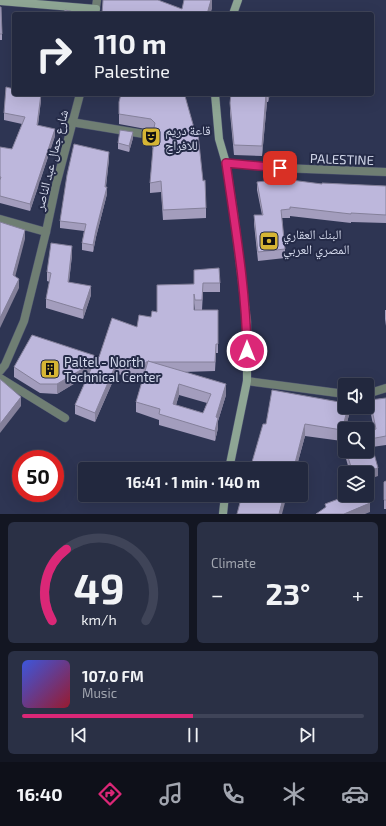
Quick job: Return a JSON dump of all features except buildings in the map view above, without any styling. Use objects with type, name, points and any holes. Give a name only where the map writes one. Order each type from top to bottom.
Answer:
[{"type":"main road","points":[[234,12],[238,0]]},
{"type":"main road","points":[[0,2],[96,8]]},
{"type":"main road","points":[[214,96],[220,140],[226,163],[247,322],[247,381],[231,462]]},
{"type":"main road","points":[[223,514],[225,502]]},
{"type":"street","name":"شارع جمال عبد الناصر","points":[[0,371],[5,365],[24,321],[56,185],[79,96]]},
{"type":"street","points":[[72,122],[150,135]]},
{"type":"street","name":"PALESTINE","points":[[226,163],[280,168],[386,172]]},
{"type":"street","name":"شارع جمال عبد الناصر","points":[[0,219],[46,232]]},
{"type":"street","points":[[0,378],[65,418]]},
{"type":"street","points":[[247,381],[338,393]]},
{"type":"street","points":[[374,392],[386,388]]},
{"type":"place","name":"قاعة دريم للافراح","points":[[151,137]]},
{"type":"place","name":"البنك العقاري المصري العربي","points":[[269,241]]},
{"type":"place","name":"Paltel - North Technical Center","points":[[50,369]]},
{"type":"route","points":[[247,351],[247,322],[226,163],[280,168]]}]
